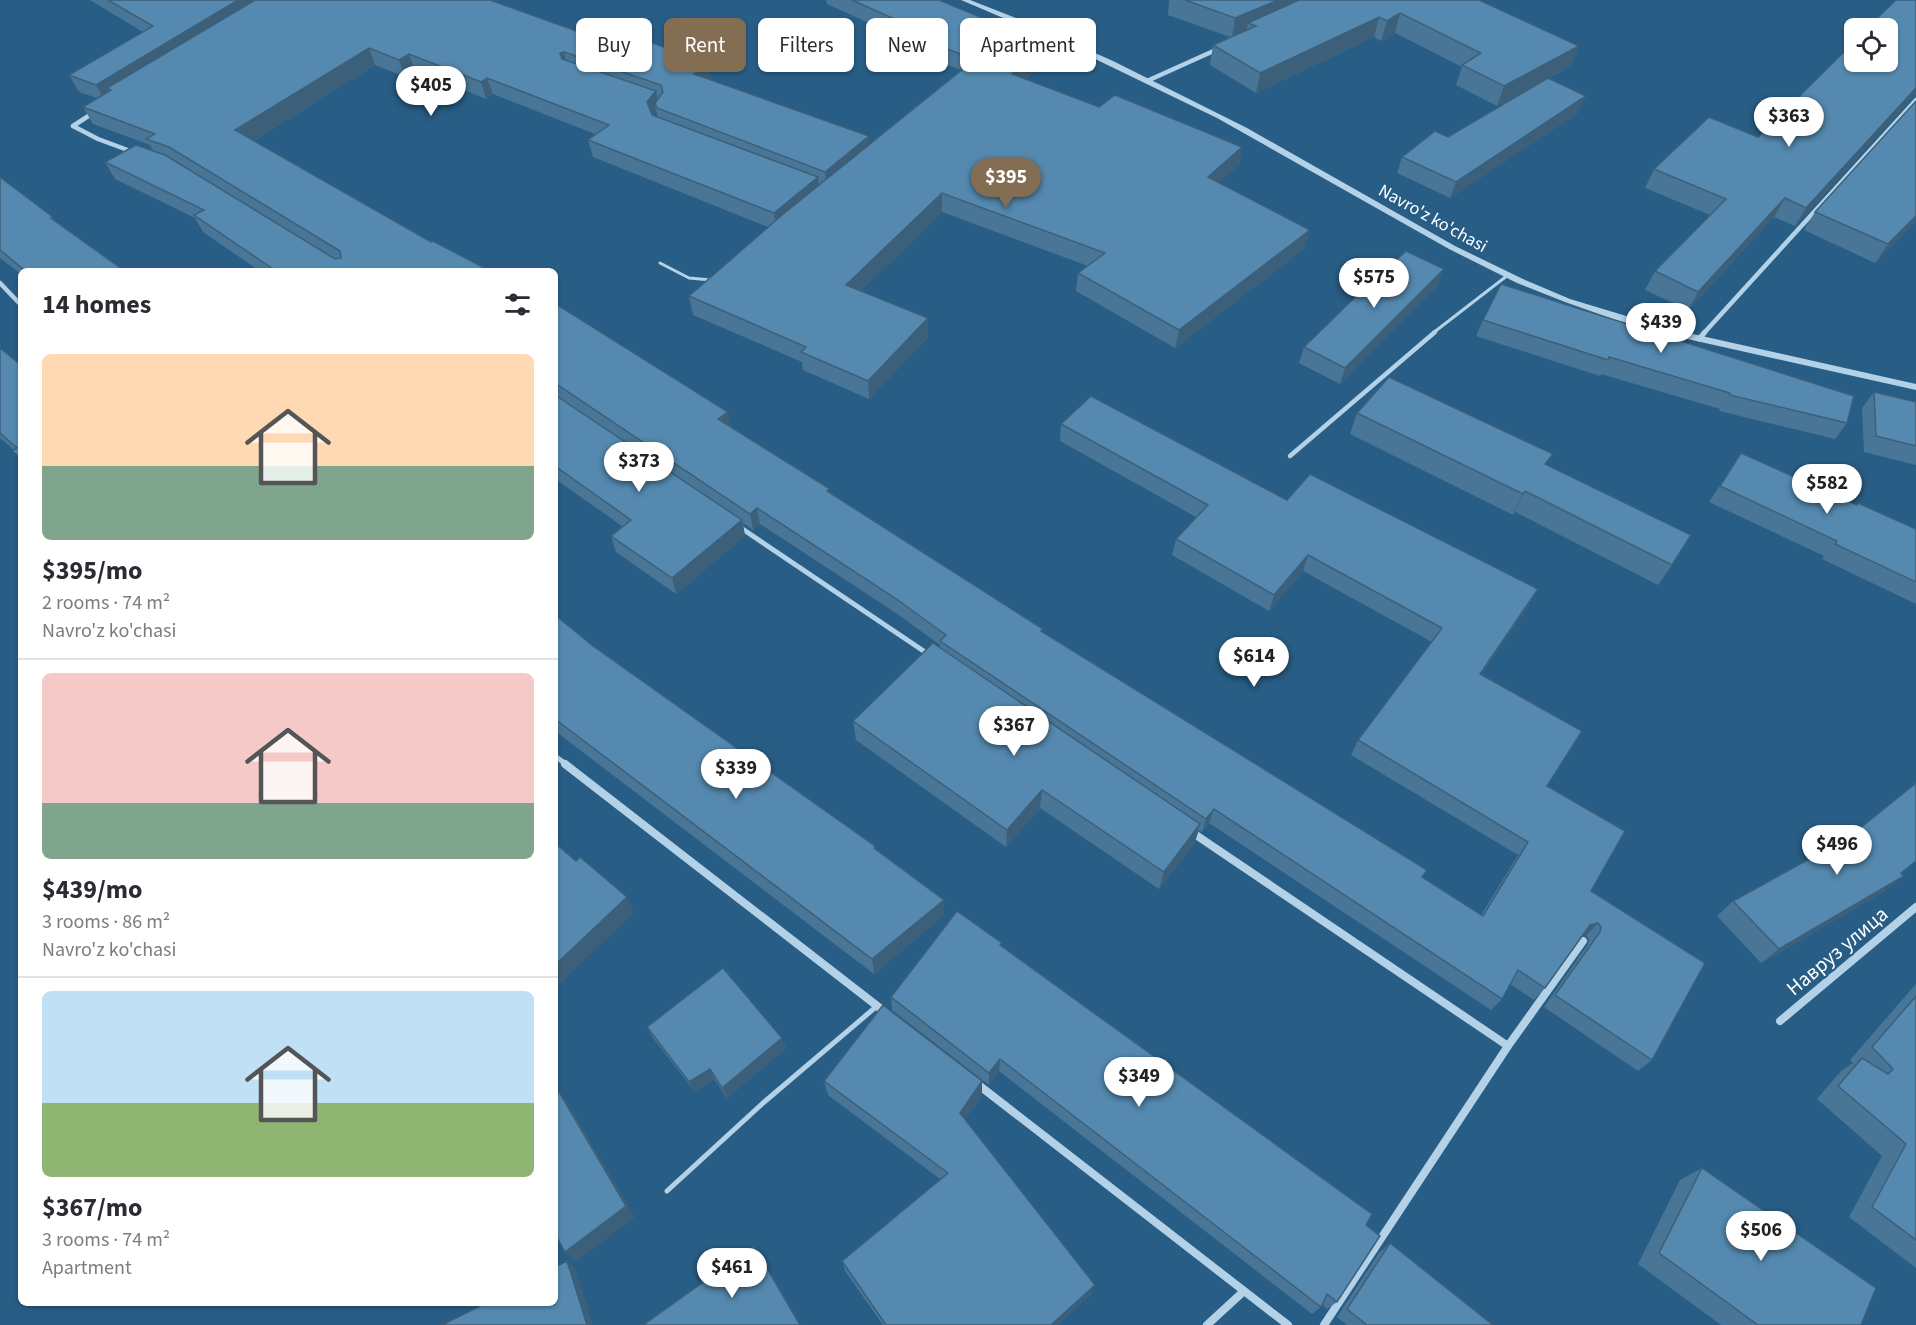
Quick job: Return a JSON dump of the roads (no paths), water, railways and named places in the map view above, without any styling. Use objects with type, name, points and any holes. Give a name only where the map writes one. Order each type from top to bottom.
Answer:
[{"type":"street","name":"Navro'z ko'chasi","points":[[964,0],[1013,18]]},
{"type":"street","points":[[1147,81],[1222,48]]},
{"type":"street","name":"Navro'z ko'chasi","points":[[1096,56],[1255,135],[1429,235],[1508,275],[1574,302],[1699,339],[1916,387]]},
{"type":"street","points":[[1699,339],[1916,100]]},
{"type":"street","points":[[103,108],[73,126],[98,139],[142,155]]},
{"type":"street","points":[[0,283],[18,302]]},
{"type":"street","points":[[734,523],[942,664]]},
{"type":"street","points":[[558,758],[896,1021]]},
{"type":"street","points":[[1180,825],[1508,1046]]},
{"type":"street","name":"Навруз улица","points":[[1780,1021],[1916,907]]},
{"type":"street","points":[[1324,1325],[1508,1046],[1583,941]]},
{"type":"street","points":[[971,1079],[1288,1325]]},
{"type":"street","points":[[1207,1325],[1244,1291]]},
{"type":"lane","points":[[660,263],[688,278],[713,280]]},
{"type":"lane","points":[[1290,456],[1414,348],[1508,275]]},
{"type":"lane","points":[[668,1191],[763,1103],[877,1006]]}]
